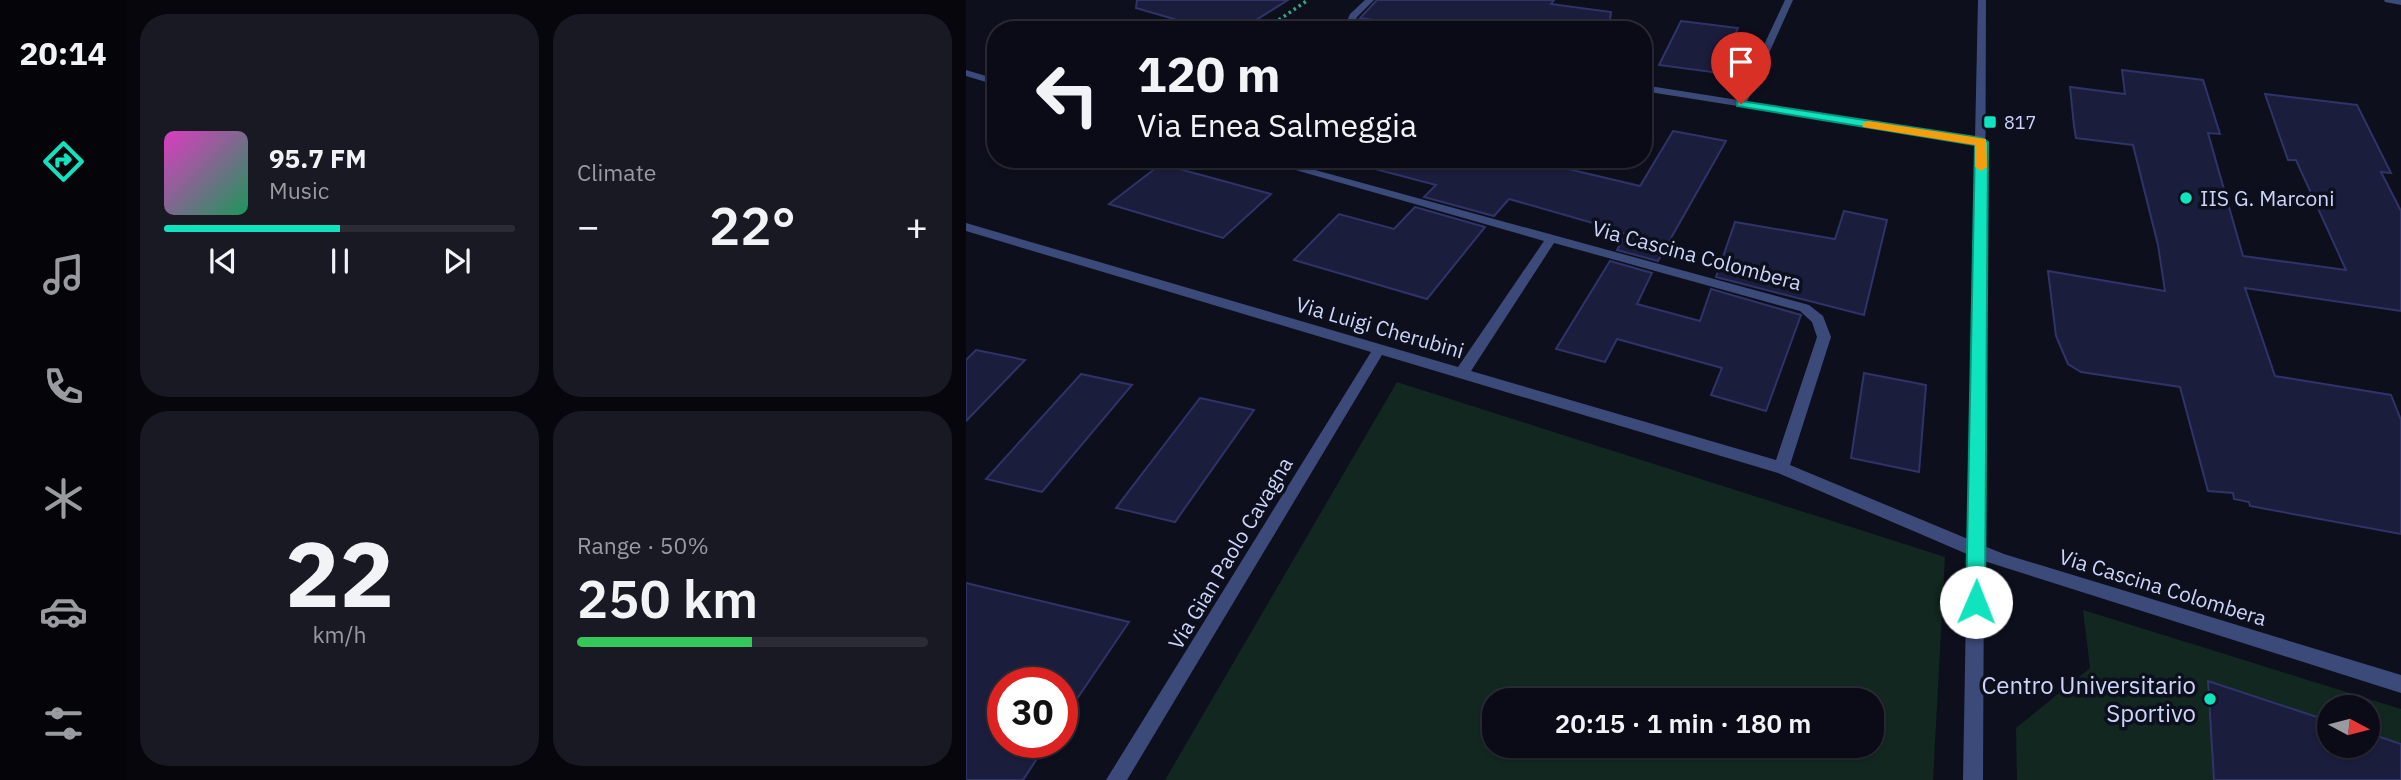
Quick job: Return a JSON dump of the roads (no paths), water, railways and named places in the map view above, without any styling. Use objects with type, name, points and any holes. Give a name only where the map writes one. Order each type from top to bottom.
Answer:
[{"type":"street","points":[[1351,21],[1370,0]]},
{"type":"street","points":[[1741,104],[1789,0]]},
{"type":"street","points":[[1973,780],[1982,0]]},
{"type":"street","points":[[2388,0],[2401,2]]},
{"type":"street","points":[[966,73],[987,79]]},
{"type":"street","points":[[1652,89],[1982,142]]},
{"type":"street","name":"Via Cascina Colombera","points":[[1294,168],[1797,305],[1813,313],[1823,327],[1823,343],[1781,468],[1976,551],[2401,684]]},
{"type":"street","name":"Via Luigi Cherubini","points":[[966,227],[1781,468]]},
{"type":"street","points":[[1462,373],[1550,239]]},
{"type":"street","name":"Via Gian Paolo Cavagna","points":[[1116,780],[1380,348]]},
{"type":"place","name":"817","points":[[1990,122]]},
{"type":"place","name":"IIS G. Marconi","points":[[2186,198]]},
{"type":"place","name":"Centro Universitario Sportivo","points":[[2210,699]]}]
